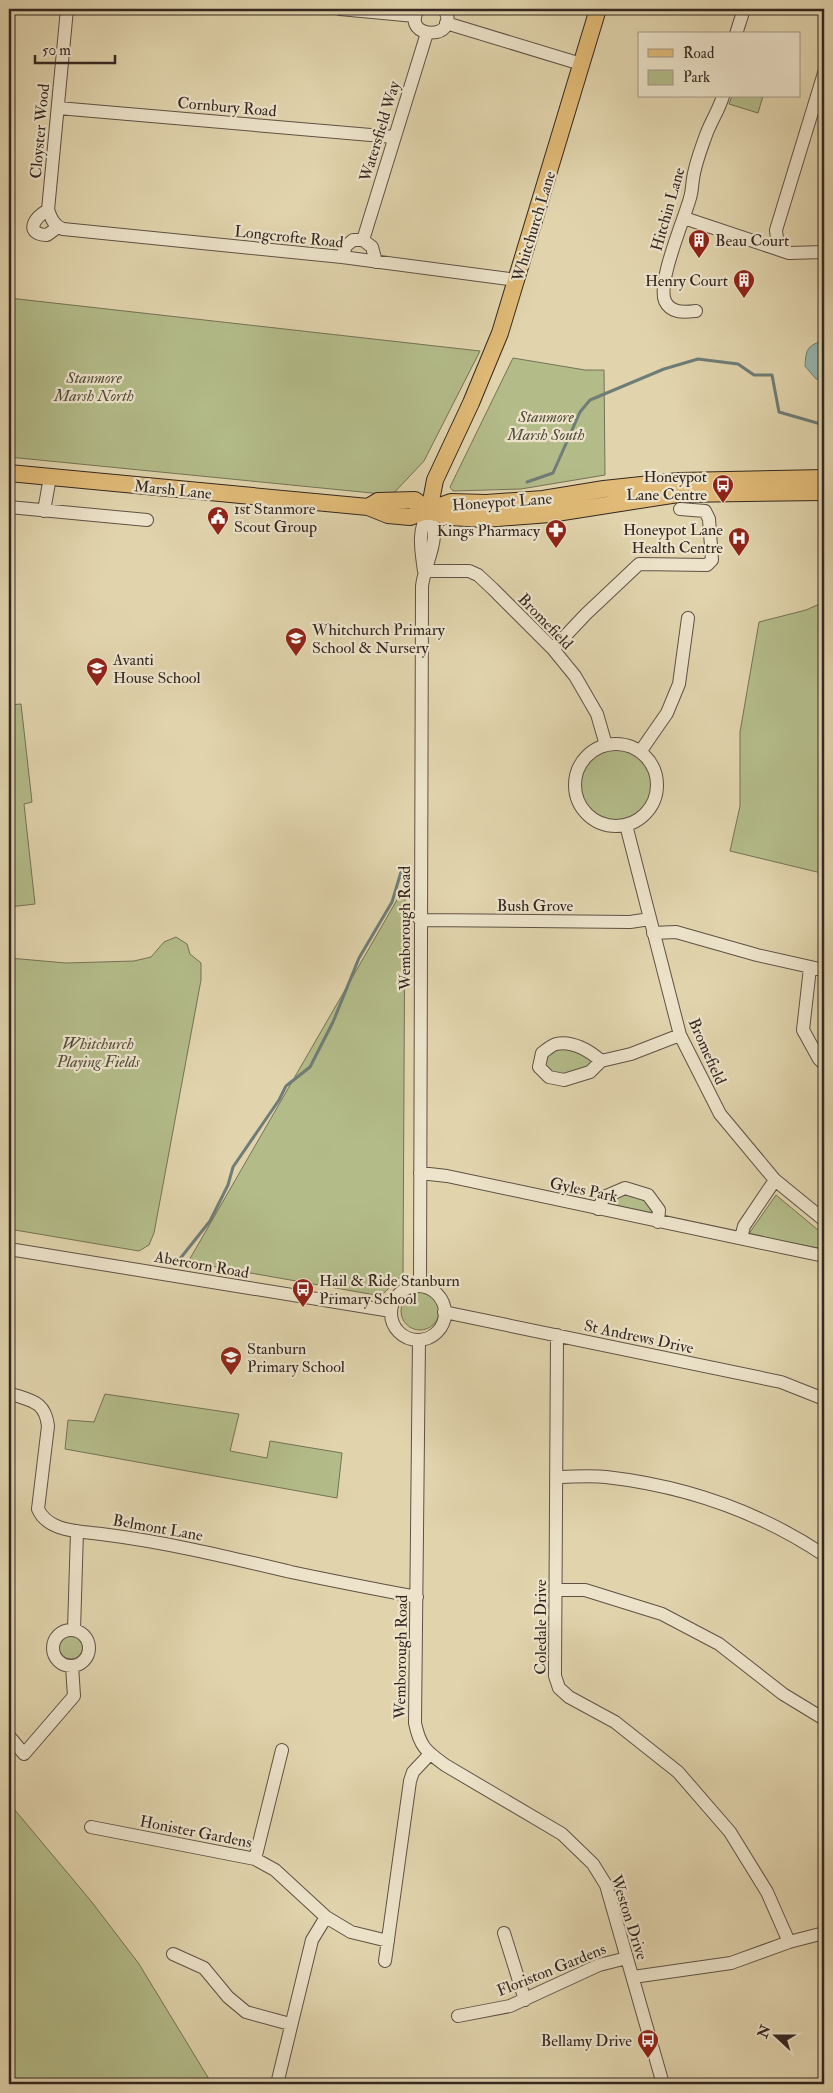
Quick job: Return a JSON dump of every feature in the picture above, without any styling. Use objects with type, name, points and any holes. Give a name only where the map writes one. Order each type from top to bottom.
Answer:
[{"type":"main road","name":"Whitchurch Lane","points":[[429,511],[435,480],[500,333],[598,9]]},
{"type":"main road","name":"Marsh Lane","points":[[9,473],[368,507],[388,515],[410,516],[429,511]]},
{"type":"main road","name":"Honeypot Lane","points":[[429,511],[451,502],[486,503],[544,500],[604,490],[679,481],[824,478]]},
{"type":"main road","name":"Honeypot Lane","points":[[429,511],[449,517],[485,520],[550,514],[678,494],[824,492]]},
{"type":"street","name":"Cloyster Wood","points":[[48,210],[67,9]]},
{"type":"street","points":[[340,9],[417,12],[417,25],[426,33],[437,33],[446,23],[447,18],[444,9]]},
{"type":"street","points":[[737,32],[744,9]]},
{"type":"street","points":[[446,23],[581,64]]},
{"type":"street","name":"Watersfield Way","points":[[363,240],[426,33]]},
{"type":"street","points":[[778,248],[776,230],[824,73]]},
{"type":"street","name":"Hitchin Lane","points":[[696,311],[680,312],[670,308],[665,300],[665,281],[673,249],[691,195],[693,178],[704,142],[722,98]]},
{"type":"street","name":"Cornbury Road","points":[[58,108],[394,137]]},
{"type":"street","points":[[48,210],[52,220],[58,227]]},
{"type":"street","name":"Longcrofte Road","points":[[48,210],[35,219],[33,225],[42,235],[47,236],[58,227],[342,257],[517,280]]},
{"type":"street","points":[[684,218],[789,253],[824,252]]},
{"type":"street","points":[[342,257],[346,246],[353,240],[363,240],[372,246],[376,262]]},
{"type":"street","points":[[44,511],[50,477]]},
{"type":"street","points":[[9,507],[147,520]]},
{"type":"street","points":[[552,649],[639,564],[707,565],[712,560],[709,519],[705,511],[680,508]]},
{"type":"street","name":"Wemborough Road","points":[[420,1285],[420,920],[422,586],[424,571],[421,534],[422,523],[429,511]]},
{"type":"street","name":"Bromefield","points":[[424,571],[463,570],[478,575],[552,649],[575,676],[597,714],[606,745]]},
{"type":"street","points":[[640,752],[667,713],[679,684],[688,618]]},
{"type":"street","points":[[625,744],[640,752],[651,763],[656,776],[657,789],[651,807],[638,820],[626,825],[615,825],[597,821],[582,808],[575,791],[577,774],[585,757],[597,748],[606,745],[625,744]]},
{"type":"street","name":"Bromefield","points":[[626,825],[680,1035],[720,1114],[775,1180],[824,1220]]},
{"type":"street","name":"Bush Grove","points":[[420,920],[630,922],[650,919]]},
{"type":"street","points":[[654,933],[676,932],[810,968],[824,970]]},
{"type":"street","points":[[810,968],[803,1030],[819,1059],[824,1064]]},
{"type":"street","points":[[602,1061],[631,1054],[680,1035]]},
{"type":"street","name":"Gyles Park","points":[[420,1173],[447,1176],[824,1256]]},
{"type":"street","points":[[741,1238],[744,1226],[775,1180]]},
{"type":"street","points":[[598,1209],[604,1196],[626,1188],[648,1195],[658,1210],[658,1222]]},
{"type":"street","name":"Abercorn Road","points":[[9,1248],[391,1311]]},
{"type":"street","points":[[420,1285],[436,1292],[442,1299],[443,1324],[432,1336],[419,1340],[408,1338],[395,1328],[391,1311],[397,1295],[411,1286],[420,1285]]},
{"type":"street","name":"St Andrews Drive","points":[[444,1312],[781,1382],[824,1399]]},
{"type":"street","name":"Coledale Drive","points":[[557,1335],[555,1676],[559,1688],[569,1697],[616,1722],[678,1772],[730,1832],[767,1892],[789,1942]]},
{"type":"street","name":"Wemborough Road","points":[[419,1340],[415,1723],[419,1740],[430,1754]]},
{"type":"street","name":"Belmont Lane","points":[[9,1393],[39,1404],[46,1413],[48,1426],[38,1509],[42,1518],[54,1526],[77,1531],[165,1542],[341,1582],[417,1597]]},
{"type":"street","points":[[556,1477],[605,1476],[675,1488],[745,1511],[806,1543],[824,1556]]},
{"type":"street","points":[[74,1630],[77,1531]]},
{"type":"street","points":[[556,1590],[585,1590],[662,1614],[719,1644],[784,1694],[824,1719]]},
{"type":"street","points":[[74,1630],[84,1636],[89,1646],[89,1652],[83,1662],[72,1666],[60,1663],[54,1654],[53,1647],[58,1636],[74,1630]]},
{"type":"street","points":[[9,1736],[24,1754],[74,1696],[72,1666]]},
{"type":"street","points":[[255,1859],[282,1750]]},
{"type":"street","points":[[385,1961],[410,1781],[413,1772],[430,1754]]},
{"type":"street","name":"Weston Drive","points":[[430,1754],[562,1834],[578,1847],[593,1864],[606,1885],[663,2084]]},
{"type":"street","name":"Honister Gardens","points":[[91,1827],[255,1859],[275,1870],[326,1917],[351,1932],[388,1941]]},
{"type":"street","points":[[277,2084],[290,2024],[312,1940],[326,1917]]},
{"type":"street","points":[[504,1933],[525,2000]]},
{"type":"street","points":[[633,1977],[731,1964],[789,1942],[824,1933]]},
{"type":"street","points":[[173,1954],[204,1968],[228,1997],[246,2012],[290,2024]]},
{"type":"street","name":"Floriston Gardens","points":[[458,2016],[510,2006],[583,1972],[627,1958]]},
{"type":"green space","points":[[731,98],[762,98],[758,113],[729,104]]},
{"type":"green space","name":"Stanmore Marsh North","points":[[9,298],[480,351],[424,461],[392,495],[9,457]]},
{"type":"green space","name":"Stanmore Marsh South","points":[[513,358],[585,370],[604,370],[605,475],[521,489],[453,491],[450,487]]},
{"type":"green space","points":[[824,602],[824,872],[817,872],[730,851],[740,806],[740,732],[759,622],[806,610]]},
{"type":"green space","points":[[21,704],[32,802],[24,804],[35,904],[9,907],[9,705]]},
{"type":"green space","points":[[616,748],[630,751],[642,758],[649,770],[652,784],[649,798],[642,810],[630,817],[616,820],[602,817],[590,810],[583,798],[580,784],[583,770],[590,758],[602,751]]},
{"type":"green space","points":[[405,886],[403,1274],[381,1296],[188,1262]]},
{"type":"green space","name":"Whitchurch Playing Fields","points":[[176,937],[187,944],[190,954],[201,963],[201,980],[154,1233],[149,1245],[139,1251],[9,1229],[9,958],[66,963],[134,961],[151,957],[164,942]]},
{"type":"green space","points":[[571,1046],[590,1052],[595,1065],[564,1076],[549,1070],[545,1064],[546,1053]]},
{"type":"green space","points":[[625,1192],[641,1196],[653,1208],[652,1212],[648,1213],[607,1203]]},
{"type":"green space","points":[[776,1195],[824,1235],[824,1249],[748,1235]]},
{"type":"green space","points":[[420,1292],[434,1297],[439,1311],[434,1325],[420,1330],[406,1325],[401,1311],[406,1297]]},
{"type":"green space","points":[[105,1394],[239,1414],[230,1451],[267,1458],[270,1441],[342,1453],[337,1498],[65,1449],[68,1420],[94,1422]]},
{"type":"green space","points":[[71,1635],[80,1638],[83,1647],[80,1656],[71,1659],[62,1656],[59,1647],[62,1638]]},
{"type":"green space","points":[[9,1803],[91,1901],[139,1964],[212,2084],[9,2084]]},
{"type":"water","points":[[819,342],[824,343],[824,380],[816,379],[805,366],[807,351],[811,346]]},
{"type":"waterway","points":[[527,482],[553,473],[580,412],[590,400],[664,369],[698,359],[738,364],[754,375],[772,375],[779,412],[824,425]]},
{"type":"waterway","points":[[179,1260],[210,1221],[228,1185],[233,1167],[279,1100],[286,1086],[310,1067],[333,1022],[359,958],[392,902],[401,872]]},
{"type":"place","name":"Beau Court","points":[[699,259]]},
{"type":"place","name":"Henry Court","points":[[744,299]]},
{"type":"place","name":"Honeypot Lane Centre","points":[[723,504]]},
{"type":"place","name":"1st Stanmore Scout Group","points":[[218,536]]},
{"type":"place","name":"Kings Pharmacy","points":[[556,549]]},
{"type":"place","name":"Honeypot Lane Health Centre","points":[[739,557]]},
{"type":"place","name":"Whitchurch Primary School & Nursery","points":[[296,657]]},
{"type":"place","name":"Avanti House School","points":[[97,687]]},
{"type":"place","name":"Hail & Ride Stanburn Primary School","points":[[303,1308]]},
{"type":"place","name":"Stanburn Primary School","points":[[231,1376]]},
{"type":"place","name":"Bellamy Drive","points":[[648,2059]]}]
